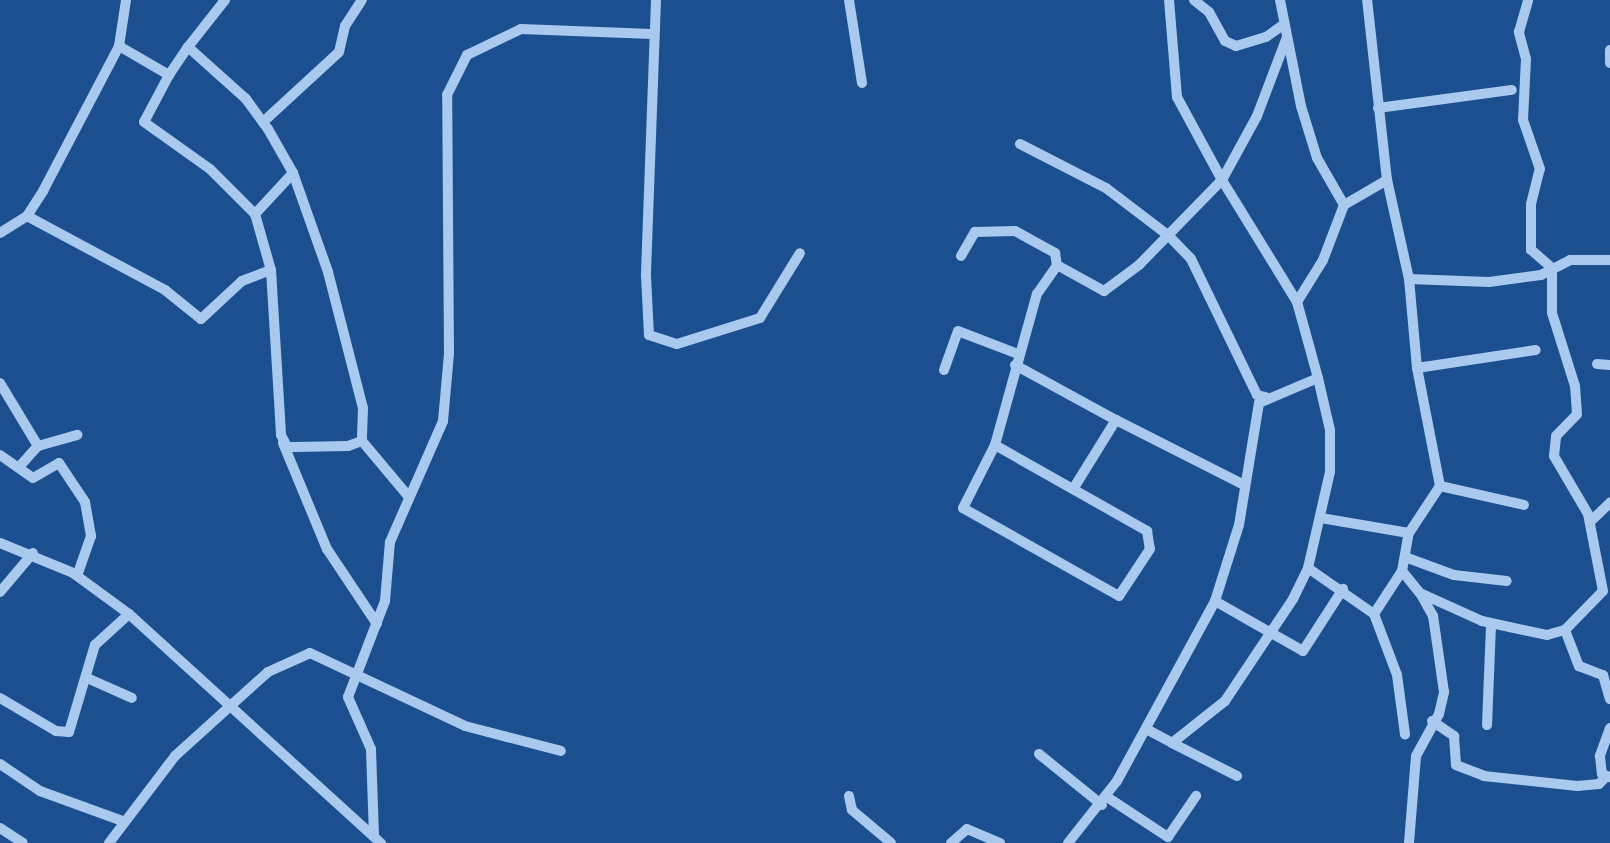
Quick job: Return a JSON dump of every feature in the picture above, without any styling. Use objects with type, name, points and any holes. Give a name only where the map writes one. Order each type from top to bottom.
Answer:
[{"type":"street","points":[[0,233],[27,216],[119,46],[126,0]]},
{"type":"street","points":[[225,0],[169,75],[144,122],[210,169],[255,214],[271,270],[283,443],[327,549],[377,624]]},
{"type":"street","points":[[263,122],[339,52],[345,26],[362,0]]},
{"type":"street","points":[[656,0],[652,34],[649,335],[676,344],[760,318],[800,253]]},
{"type":"street","points":[[849,0],[862,83]]},
{"type":"street","points":[[1169,0],[1178,97],[1221,180],[1297,302],[1318,378],[1331,453],[1321,518],[1308,568],[1272,632],[1225,701],[1172,743]]},
{"type":"street","points":[[1194,0],[1209,12],[1225,41],[1236,46],[1266,37],[1283,26]]},
{"type":"street","points":[[1280,0],[1292,77],[1317,158],[1344,205]]},
{"type":"street","points":[[1367,0],[1387,180],[1409,279],[1417,368],[1440,486],[1409,533],[1402,571],[1374,614]]},
{"type":"street","points":[[1420,593],[1491,624],[1547,634],[1565,630],[1603,591],[1590,522],[1554,456],[1556,436],[1577,414],[1575,386],[1552,314],[1552,268],[1531,250],[1531,204],[1540,169],[1523,120],[1526,59],[1519,32],[1528,0]]},
{"type":"street","points":[[377,840],[371,749],[348,703],[388,592],[390,542],[443,421],[448,383],[447,95],[467,55],[521,28],[652,34]]},
{"type":"street","points":[[1057,265],[1104,291],[1168,235],[1221,180],[1257,116],[1287,37]]},
{"type":"street","points":[[119,46],[169,75]]},
{"type":"street","points":[[189,47],[263,122],[293,173],[328,272],[363,408],[362,441],[409,497]]},
{"type":"street","points":[[1610,50],[1610,63]]},
{"type":"street","points":[[1378,108],[1512,90]]},
{"type":"street","points":[[1020,144],[1107,188],[1168,235],[1191,259],[1257,395],[1266,397],[1318,378]]},
{"type":"street","points":[[255,214],[293,173]]},
{"type":"street","points":[[1297,302],[1323,260],[1344,205],[1387,180]]},
{"type":"street","points":[[27,216],[165,290],[201,319],[242,281],[271,270]]},
{"type":"street","points":[[961,256],[975,232],[996,228],[1048,248],[1059,257],[1057,265],[1037,294],[995,444],[963,508],[1119,596],[1146,558],[1150,536],[1075,486],[995,444]]},
{"type":"street","points":[[1409,279],[1489,282],[1552,268],[1570,260],[1610,260]]},
{"type":"street","points":[[944,370],[958,331],[1017,360],[1116,420],[1242,484]]},
{"type":"street","points":[[1417,368],[1536,350]]},
{"type":"street","points":[[1597,364],[1610,364]]},
{"type":"street","points":[[0,383],[14,399],[38,446]]},
{"type":"street","points":[[1068,843],[1104,801],[1148,730],[1215,602],[1239,525],[1242,484],[1255,417],[1266,397]]},
{"type":"street","points":[[1075,486],[1116,420]]},
{"type":"street","points":[[19,467],[38,446],[77,435]]},
{"type":"street","points":[[283,443],[348,447],[362,441]]},
{"type":"street","points":[[0,455],[33,477],[58,463],[85,502],[91,536],[77,576]]},
{"type":"street","points":[[1440,486],[1524,505]]},
{"type":"street","points":[[1590,522],[1610,503]]},
{"type":"street","points":[[1321,518],[1409,533]]},
{"type":"street","points":[[0,543],[33,553],[77,576],[129,614],[377,840]]},
{"type":"street","points":[[0,592],[33,553]]},
{"type":"street","points":[[1405,557],[1454,575],[1507,582]]},
{"type":"street","points":[[1308,568],[1343,589],[1374,614],[1396,675],[1406,734]]},
{"type":"street","points":[[1402,571],[1420,593],[1433,616],[1443,678],[1442,704],[1432,721],[1412,775],[1409,843]]},
{"type":"street","points":[[1215,602],[1303,651],[1343,589]]},
{"type":"street","points":[[0,698],[64,734],[72,728],[95,645],[129,614]]},
{"type":"street","points":[[1487,725],[1491,624]]},
{"type":"street","points":[[1565,630],[1579,666],[1603,675],[1610,699]]},
{"type":"street","points":[[109,843],[175,756],[283,661],[310,653],[465,726],[561,751]]},
{"type":"street","points":[[87,678],[132,698]]},
{"type":"street","points":[[1432,721],[1454,736],[1456,765],[1484,776],[1577,786],[1599,784],[1609,776],[1600,756],[1610,728]]},
{"type":"street","points":[[1148,730],[1237,776]]},
{"type":"street","points":[[1039,754],[1104,801],[1168,837],[1196,796]]},
{"type":"street","points":[[0,764],[40,791],[126,822]]},
{"type":"street","points":[[849,796],[852,810],[891,843]]},
{"type":"street","points":[[0,828],[23,843]]},
{"type":"street","points":[[951,843],[967,830],[1000,843]]}]
